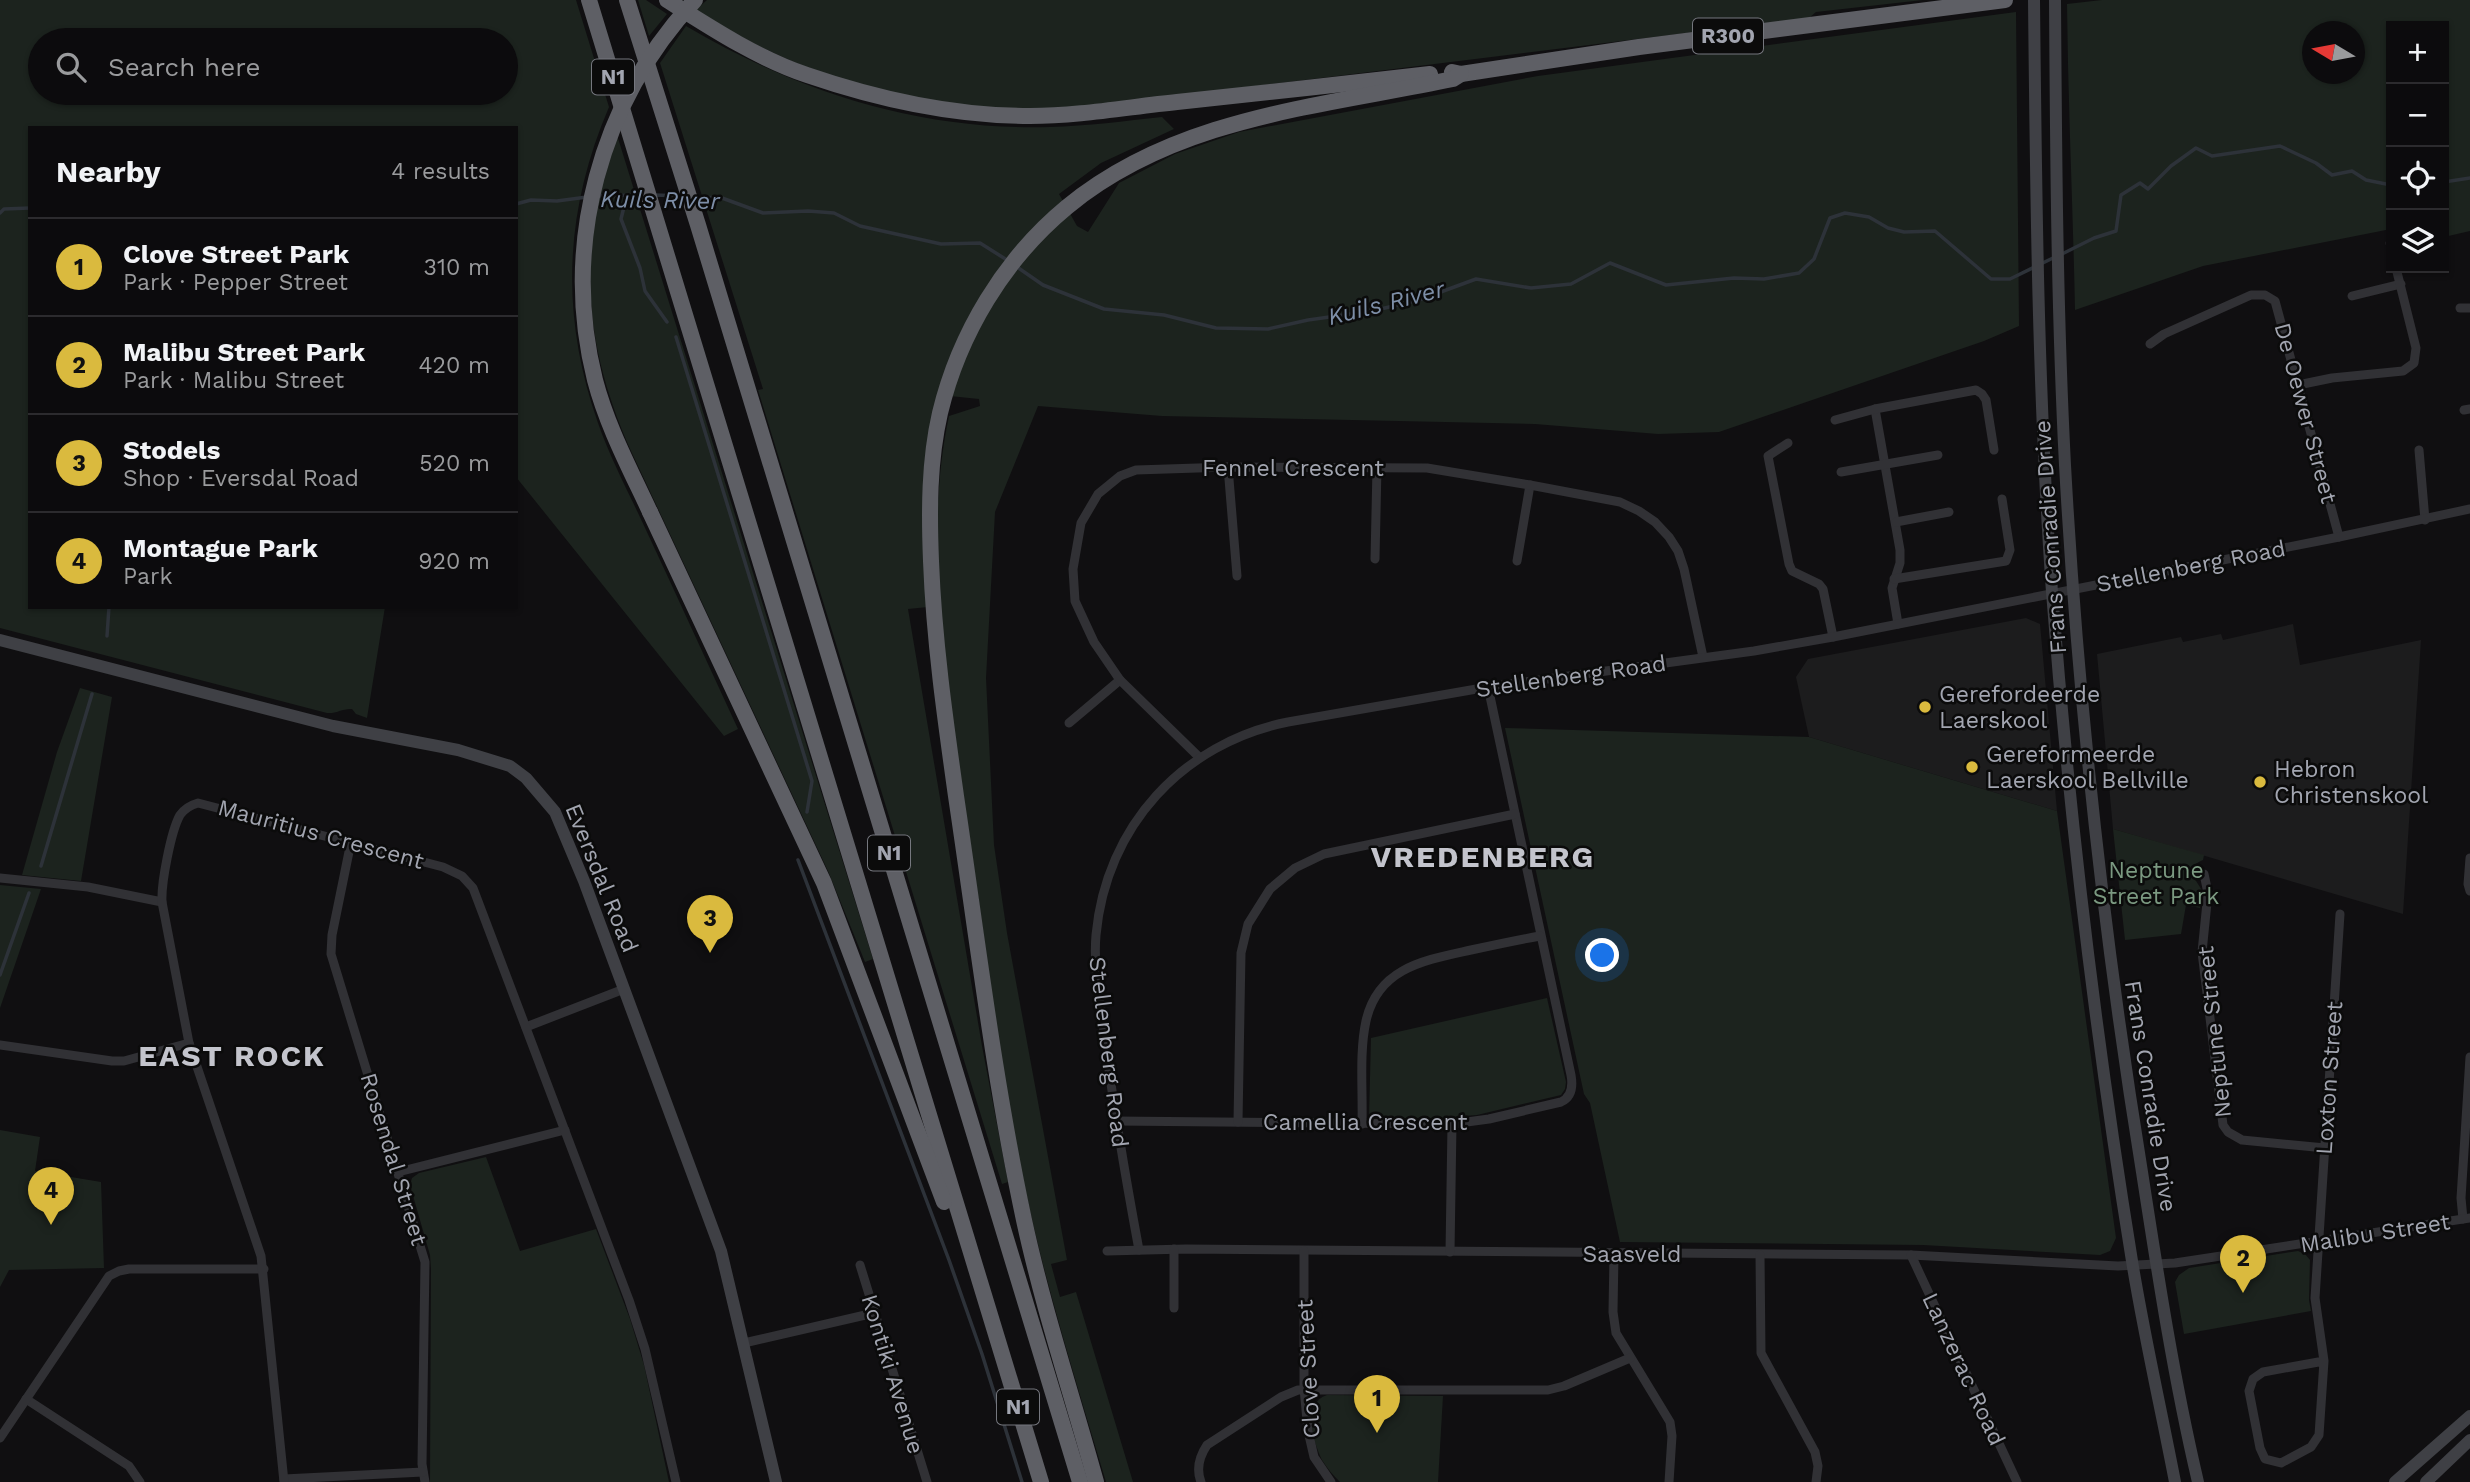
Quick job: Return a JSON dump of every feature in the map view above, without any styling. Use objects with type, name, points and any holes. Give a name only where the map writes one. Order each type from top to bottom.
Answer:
[{"type":"highway","name":"N1","points":[[589,0],[1041,1482]]},
{"type":"highway","name":"N1","points":[[627,0],[698,225],[1080,1482]]},
{"type":"highway","points":[[667,0],[723,35],[804,74],[907,103],[970,112],[1028,116],[1090,113],[1441,73],[1461,74]]},
{"type":"highway","points":[[695,0],[670,26],[640,71],[617,115],[601,156],[591,199],[583,255],[584,324],[596,382],[614,435],[824,883],[994,1332]]},
{"type":"highway","name":"R300","points":[[1461,74],[1639,47],[2000,1]]},
{"type":"highway","points":[[1096,1482],[1036,1269],[1014,1173],[981,967],[933,613],[930,501],[932,460],[940,415],[952,372],[963,346],[1010,266],[1066,208],[1112,174],[1154,152],[1232,123],[1453,79],[1461,74]]},
{"type":"street","name":"Frans Conradie Drive","points":[[2034,0],[2038,293],[2053,593],[2074,831],[2102,1069],[2133,1266],[2175,1482]]},
{"type":"street","name":"Frans Conradie Drive","points":[[2054,0],[2058,287],[2066,469],[2084,730],[2110,966],[2156,1265],[2198,1482]]},
{"type":"street","points":[[2298,385],[2409,369],[2416,361],[2417,348],[2398,273]]},
{"type":"street","points":[[2352,296],[2401,284]]},
{"type":"street","name":"De Oewer Street","points":[[2150,344],[2164,334],[2251,295],[2265,295],[2277,303],[2339,537]]},
{"type":"street","points":[[1835,420],[1875,409],[1971,390],[1978,391],[1986,400],[1994,450]]},
{"type":"street","points":[[1875,409],[1896,522],[1900,560],[1892,598],[1898,624]]},
{"type":"street","points":[[1788,443],[1768,456],[1789,564],[1792,571],[1819,584],[1824,590],[1833,637]]},
{"type":"street","points":[[2419,450],[2425,520]]},
{"type":"street","points":[[1841,472],[1938,455]]},
{"type":"street","points":[[1228,467],[1237,576]]},
{"type":"street","name":"Fennel Crescent","points":[[1199,757],[1120,680],[1094,642],[1075,601],[1073,569],[1081,523],[1098,494],[1120,476],[1136,470],[1228,467],[1444,470],[1620,502],[1639,511],[1661,529],[1678,551],[1703,657]]},
{"type":"street","points":[[1375,559],[1377,467]]},
{"type":"street","points":[[1517,561],[1530,485]]},
{"type":"street","points":[[1894,579],[2006,561],[2010,547],[2002,499]]},
{"type":"street","name":"Stellenberg Road","points":[[1139,1250],[1115,1121],[1096,967],[1096,936],[1101,905],[1115,859],[1138,818],[1169,782],[1199,757],[1232,739],[1274,724],[1488,687],[1754,651],[1833,637],[2470,509]]},
{"type":"street","points":[[1896,522],[1949,512]]},
{"type":"street","name":"Eversdal Road","points":[[0,640],[332,726],[458,750],[510,766],[544,797],[555,812],[584,881],[721,1251],[776,1482]]},
{"type":"street","points":[[1069,723],[1120,680]]},
{"type":"street","name":"Camellia Crescent","points":[[1115,1121],[1452,1124],[1489,1119],[1561,1102],[1570,1094],[1571,1074],[1488,687]]},
{"type":"street","name":"Mauritius Crescent","points":[[284,1480],[264,1269],[259,1247],[189,1043],[162,902],[163,879],[179,818],[185,809],[194,804],[208,804],[450,869],[468,881],[476,895],[565,1130],[645,1349],[676,1482]]},
{"type":"street","points":[[1238,1122],[1241,953],[1248,924],[1270,889],[1295,868],[1324,855],[1515,814]]},
{"type":"street","name":"Rosendal Street","points":[[351,842],[332,936],[332,961],[425,1262],[425,1482]]},
{"type":"street","points":[[2470,858],[2470,891]]},
{"type":"street","name":"Neptune Street","points":[[2204,874],[2208,894],[2202,952],[2223,1125],[2228,1132],[2242,1140],[2325,1148]]},
{"type":"street","points":[[0,878],[88,887],[162,902]]},
{"type":"street","name":"Loxton Street","points":[[2324,1361],[2263,1372],[2251,1382],[2250,1395],[2260,1448],[2265,1460],[2281,1463],[2299,1454],[2316,1441],[2319,1431],[2324,1361],[2315,1303],[2340,914]]},
{"type":"street","points":[[1362,1124],[1365,1026],[1370,1008],[1388,982],[1406,968],[1428,959],[1540,936]]},
{"type":"street","points":[[526,1027],[624,989]]},
{"type":"street","points":[[0,1045],[124,1061],[189,1043]]},
{"type":"street","points":[[2466,1218],[2460,1198],[2470,1058]]},
{"type":"street","points":[[1450,1252],[1452,1124]]},
{"type":"street","points":[[398,1172],[565,1130]]},
{"type":"street","name":"Malibu Street","points":[[2156,1265],[2466,1218]]},
{"type":"street","points":[[1174,1250],[1174,1308]]},
{"type":"street","name":"Saasveld","points":[[1107,1251],[1911,1255],[2156,1265]]},
{"type":"street","name":"Clove Street","points":[[1304,1251],[1304,1388],[1311,1449],[1331,1482]]},
{"type":"street","points":[[1614,1254],[1614,1326],[1618,1339],[1670,1422],[1670,1482]]},
{"type":"street","points":[[1760,1255],[1761,1353],[1815,1452],[1818,1466],[1816,1482]]},
{"type":"street","name":"Lanzerac Road","points":[[1911,1255],[2017,1482]]},
{"type":"street","name":"Kontiki Avenue","points":[[860,1265],[926,1482]]},
{"type":"street","points":[[0,1438],[102,1284],[114,1273],[129,1269],[264,1269]]},
{"type":"street","points":[[744,1342],[874,1313]]},
{"type":"street","points":[[1201,1482],[1199,1463],[1207,1445],[1281,1397],[1304,1388],[1548,1390],[1630,1358]]},
{"type":"street","points":[[26,1399],[129,1466],[140,1482]]},
{"type":"street","points":[[2395,1482],[2470,1416]]},
{"type":"street","points":[[2426,1482],[2470,1440]]},
{"type":"street","points":[[284,1480],[424,1472]]},
{"type":"shaded area","name":"Gerefordeerde Laerskool","points":[[2026,618],[2040,624],[2057,811],[1809,737],[1796,677],[1808,659]]},
{"type":"shaded area","name":"Hebron Christenskool","points":[[2293,624],[2300,665],[2421,640],[2403,914],[2113,829],[2097,654],[2181,637],[2183,642],[2221,634],[2223,640]]},
{"type":"green space","points":[[0,0],[576,0],[609,107],[583,185],[576,225],[572,264],[577,343],[586,383],[609,450],[738,729],[724,736],[518,479],[518,126],[28,126],[28,609],[385,609],[367,718],[356,714],[352,709],[327,713],[0,628]]},
{"type":"green space","points":[[638,0],[646,0],[667,14],[649,36]]},
{"type":"green space","points":[[707,0],[1923,0],[1816,12],[1809,18],[1110,104],[1012,109],[908,97],[808,68],[736,34],[696,10]]},
{"type":"green space","points":[[2102,0],[2470,0],[2470,231],[2449,236],[2449,21],[2386,21],[2386,230],[2203,266],[2075,310],[2067,4]]},
{"type":"green space","points":[[2016,12],[2019,326],[1984,341],[1719,432],[1658,434],[1535,424],[1162,416],[1038,406],[995,512],[986,678],[994,845],[1007,933],[1067,1260],[1051,1264],[1060,1297],[1076,1292],[1133,1482],[1106,1482],[1042,1262],[1016,1143],[946,674],[938,569],[937,517],[941,466],[949,416],[980,406],[979,399],[940,395],[928,607],[908,609],[982,1046],[1008,1182],[1002,1184],[758,390],[763,389],[660,63],[686,26],[772,70],[816,88],[907,114],[1002,127],[1050,127],[1162,117],[1174,129],[1101,163],[1059,194],[1077,226],[1088,232],[1119,183],[1175,154],[1239,132],[1538,76]]},
{"type":"green space","points":[[617,135],[873,959],[865,962],[828,871],[631,451],[607,388],[594,326],[590,263],[598,196]]},
{"type":"green space","points":[[80,688],[112,697],[81,881],[22,875],[57,752]]},
{"type":"green space","points":[[1505,728],[1809,737],[2057,811],[2116,1238],[2110,1251],[2100,1255],[1923,1245],[1620,1242],[1590,1103],[1584,1094]]},
{"type":"green space","name":"Neptune Street Park","points":[[2113,829],[2204,855],[2203,860],[2196,863],[2192,871],[2202,891],[2200,908],[2186,905],[2181,934],[2125,940]]},
{"type":"green space","points":[[0,885],[41,889],[0,1008]]},
{"type":"green space","points":[[1547,998],[1566,1082],[1561,1095],[1477,1115],[1369,1118],[1371,1038]]},
{"type":"green space","points":[[0,1130],[40,1137],[35,1171],[101,1182],[104,1268],[9,1270],[0,1287]]},
{"type":"green space","points":[[486,1157],[520,1251],[596,1229],[630,1319],[644,1365],[669,1482],[430,1482],[431,1269],[430,1255],[410,1185],[412,1178],[419,1173]]},
{"type":"green space","points":[[2298,1251],[2310,1260],[2311,1311],[2184,1334],[2175,1282],[2179,1275],[2189,1268]]},
{"type":"green space","points":[[1327,1395],[1443,1396],[1438,1482],[1340,1482],[1322,1460],[1313,1434],[1314,1406],[1319,1399]]},
{"type":"waterway","name":"Kuils River","points":[[2062,254],[2094,238],[2116,231],[2121,195],[2140,183],[2148,189],[2171,166],[2196,148],[2212,156],[2280,146],[2316,163],[2332,175],[2352,171],[2366,180],[2386,184]]},
{"type":"waterway","name":"Kuils River","points":[[2449,181],[2470,178]]},
{"type":"waterway","points":[[627,195],[621,219],[640,268],[645,291],[667,322]]},
{"type":"waterway","name":"Kuils River","points":[[598,196],[643,195]]},
{"type":"waterway","name":"Kuils River","points":[[654,195],[685,196]]},
{"type":"waterway","name":"Kuils River","points":[[518,203],[531,200],[557,201],[587,197]]},
{"type":"waterway","name":"Kuils River","points":[[696,197],[722,198],[763,213],[834,213],[860,226],[941,244],[980,243],[1007,260]]},
{"type":"waterway","name":"Kuils River","points":[[0,213],[4,209],[28,208]]},
{"type":"waterway","name":"Kuils River","points":[[1017,267],[1043,285],[1104,309],[1164,315],[1216,328],[1268,329],[1419,300],[1476,279],[1531,288],[1571,284],[1610,263],[1666,285],[1734,278],[1764,279],[1799,273],[1814,259],[1830,218],[1845,213],[1869,217],[1888,228],[1904,232],[1935,231],[1991,279],[2010,279],[2055,257]]},
{"type":"waterway","points":[[676,337],[812,781],[807,812]]},
{"type":"waterway","points":[[107,636],[109,609]]},
{"type":"waterway","points":[[41,866],[92,694]]},
{"type":"waterway","points":[[798,860],[949,1260],[1022,1482]]},
{"type":"waterway","points":[[0,975],[29,893]]},
{"type":"place","name":"Gerefordeerde Laerskool","points":[[1925,707]]},
{"type":"place","name":"Gereformeerde Laerskool Bellville","points":[[1972,767]]},
{"type":"place","name":"Hebron Christenskool","points":[[2260,782]]},
{"type":"place","name":"Stodels","points":[[710,953]]},
{"type":"place","name":"Montague Park","points":[[51,1225]]},
{"type":"place","name":"Malibu Street Park","points":[[2243,1293]]},
{"type":"place","name":"Clove Street Park","points":[[1377,1433]]},
{"type":"district","name":"VREDENBERG","points":[[1483,857]]},
{"type":"district","name":"EAST ROCK","points":[[232,1056]]}]
